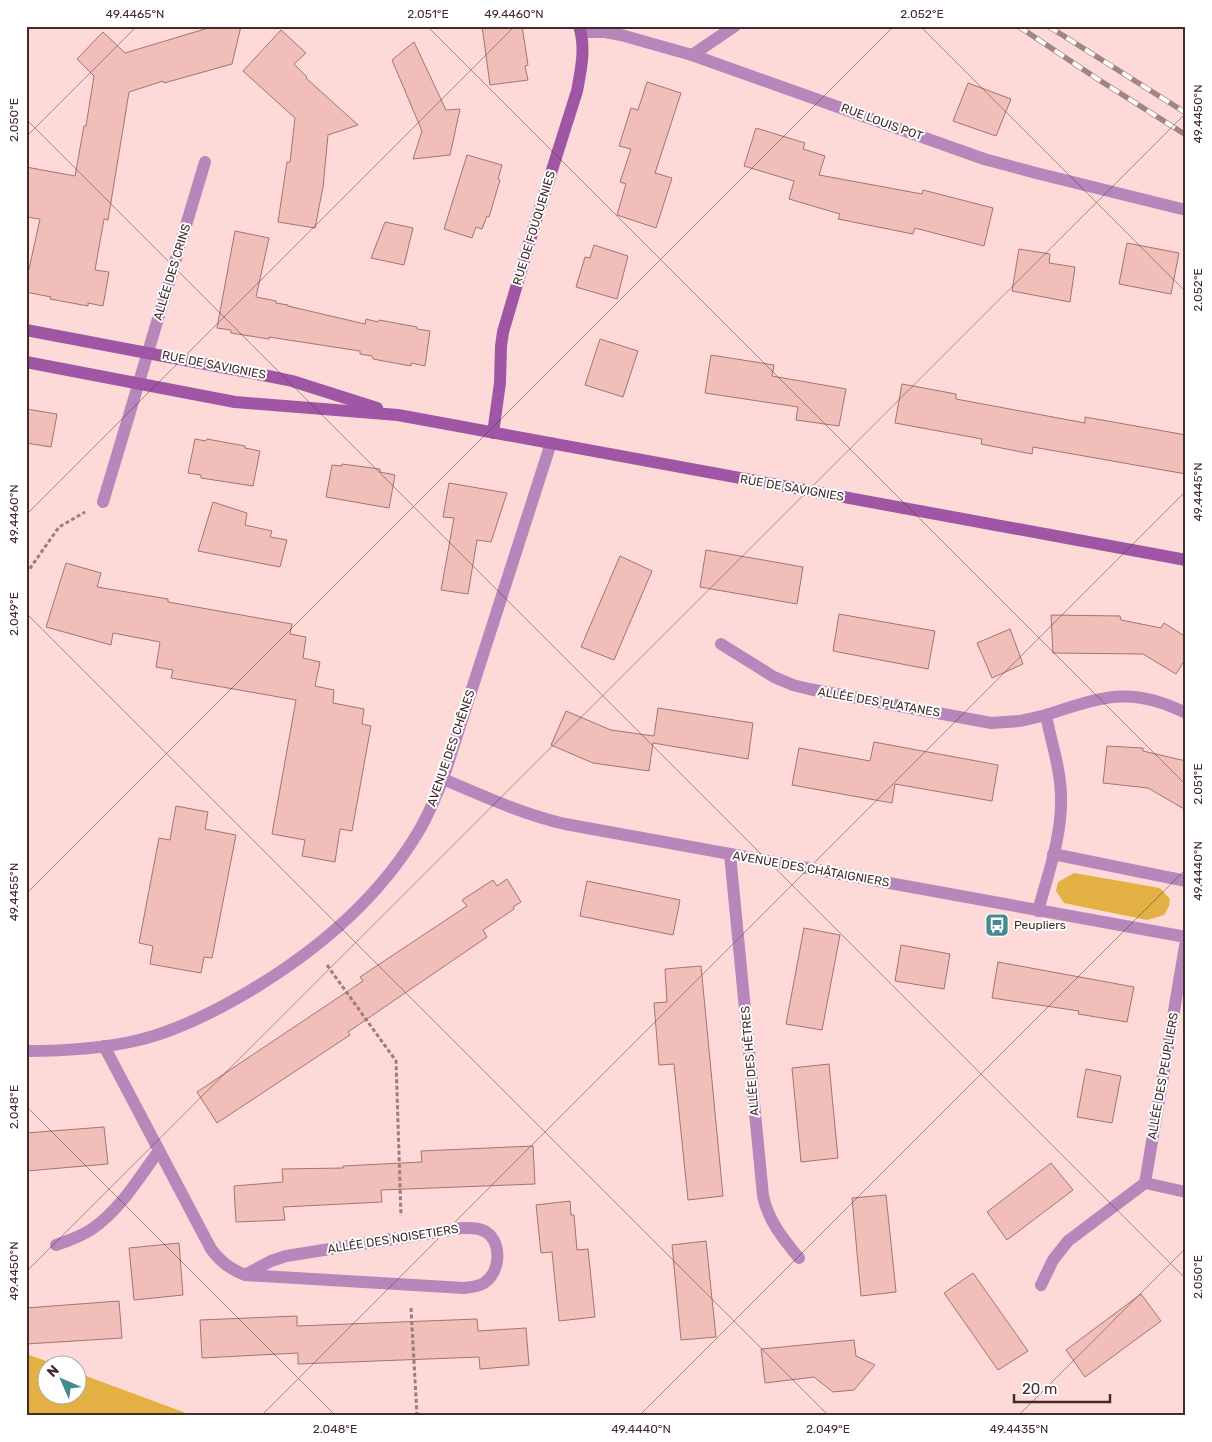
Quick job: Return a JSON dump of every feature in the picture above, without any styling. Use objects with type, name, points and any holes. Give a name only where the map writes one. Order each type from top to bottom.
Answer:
[{"type":"street","points":[[692,54],[735,26]]},
{"type":"street","name":"RUE LOUIS POT","points":[[580,29],[621,35],[692,54],[984,159],[1036,174],[1186,210]]},
{"type":"street","name":"RUE DE FOUQUENIES","points":[[493,432],[499,392],[503,332],[576,90],[582,51],[580,29]]},
{"type":"street","name":"ALLÉE DES CRINS","points":[[103,502],[205,162]]},
{"type":"street","name":"RUE DE SAVIGNIES","points":[[26,330],[292,381],[398,415]]},
{"type":"street","name":"RUE DE SAVIGNIES","points":[[26,362],[235,402],[398,415],[1186,560]]},
{"type":"street","name":"AVENUE DES CHÊNES","points":[[26,1051],[54,1051],[104,1046],[141,1039],[165,1032],[199,1018],[260,985],[315,948],[338,929],[373,894],[418,832],[443,779],[551,443]]},
{"type":"street","name":"ALLÉE DES PLATANES","points":[[721,644],[774,677],[809,689],[991,722],[1020,721],[1046,715],[1088,701],[1122,696],[1142,696],[1186,713]]},
{"type":"street","points":[[1038,911],[1059,826],[1061,796],[1046,715]]},
{"type":"street","name":"AVENUE DES CHÂTAIGNIERS","points":[[443,779],[542,818],[1186,938]]},
{"type":"street","name":"ALLÉE DES HÊTRES","points":[[730,854],[763,1196],[771,1220],[799,1258]]},
{"type":"street","points":[[1053,854],[1186,881]]},
{"type":"street","name":"ALLÉE DES PEUPLIERS","points":[[1145,1183],[1186,938]]},
{"type":"street","name":"ALLÉE DES NOISETIERS","points":[[104,1046],[158,1152],[211,1249],[221,1262],[233,1270],[246,1275],[464,1288],[483,1284],[495,1271],[497,1263],[496,1246],[486,1232],[472,1228],[286,1256],[271,1261],[246,1275]]},
{"type":"street","points":[[56,1245],[76,1238],[104,1220],[116,1208],[158,1152]]},
{"type":"street","points":[[1041,1285],[1053,1260],[1064,1246],[1145,1183],[1186,1192]]},
{"type":"path","points":[[26,574],[59,527],[103,502]]},
{"type":"path","points":[[315,948],[396,1061],[402,1238]]},
{"type":"path","points":[[410,1285],[417,1416]]},
{"type":"shaded area","points":[[1074,873],[1160,888],[1170,899],[1169,906],[1164,915],[1147,920],[1064,903],[1056,891],[1058,882]]},
{"type":"shaded area","points":[[26,1354],[38,1358],[38,1404],[88,1404],[88,1377],[194,1416],[26,1416]]},
{"type":"building","points":[[215,26],[241,26],[232,64],[164,83],[163,81],[129,92],[108,220],[104,219],[95,270],[109,272],[103,306],[88,303],[88,306],[50,299],[51,297],[26,292],[26,283],[40,219],[26,217],[26,167],[75,176],[94,76],[77,59],[103,32],[125,53]]},
{"type":"building","points":[[482,26],[522,26],[528,65],[525,66],[528,80],[490,85]]},
{"type":"building","points":[[281,30],[306,53],[294,64],[306,78],[358,125],[328,135],[323,187],[315,228],[278,222],[287,162],[290,162],[295,118],[243,71]]},
{"type":"building","points":[[414,42],[446,110],[460,109],[450,155],[413,159],[422,131],[392,60]]},
{"type":"building","points":[[647,82],[681,93],[655,173],[672,178],[656,228],[617,215],[626,184],[620,182],[631,149],[619,146],[631,108],[638,110]]},
{"type":"building","points":[[968,83],[1011,99],[996,136],[953,121]]},
{"type":"building","points":[[756,128],[805,143],[803,149],[825,156],[819,175],[922,194],[923,190],[993,208],[984,246],[915,228],[913,234],[838,219],[840,214],[789,199],[794,181],[744,166]]},
{"type":"building","points":[[467,155],[502,165],[498,179],[500,180],[489,217],[487,216],[482,229],[476,227],[472,238],[444,229]]},
{"type":"building","points":[[385,222],[413,228],[404,265],[371,258]]},
{"type":"building","points":[[235,231],[269,238],[256,297],[365,324],[366,319],[378,322],[379,320],[430,331],[425,366],[411,363],[411,366],[373,359],[372,356],[360,354],[360,351],[231,333],[231,330],[217,328]]},
{"type":"building","points":[[1127,243],[1179,253],[1171,294],[1119,284]]},
{"type":"building","points":[[594,245],[628,256],[617,299],[576,287],[585,257],[590,258]]},
{"type":"building","points":[[1019,249],[1050,254],[1049,263],[1075,267],[1070,302],[1012,291]]},
{"type":"building","points":[[600,339],[638,351],[623,397],[585,385]]},
{"type":"building","points":[[711,355],[774,365],[772,376],[846,389],[839,426],[796,420],[798,407],[705,393]]},
{"type":"building","points":[[902,384],[956,394],[956,399],[1085,423],[1085,417],[1186,435],[1186,474],[1033,447],[1032,454],[981,444],[982,439],[895,423]]},
{"type":"building","points":[[26,409],[57,414],[51,447],[26,443]]},
{"type":"building","points":[[195,439],[206,441],[207,439],[245,446],[245,448],[260,451],[253,486],[201,478],[201,475],[188,473]]},
{"type":"building","points":[[342,464],[380,469],[380,472],[395,475],[389,508],[326,497],[332,465],[342,466]]},
{"type":"building","points":[[449,483],[507,493],[491,542],[477,540],[468,594],[441,590],[454,518],[443,517]]},
{"type":"building","points":[[213,502],[247,513],[245,525],[272,531],[270,537],[287,540],[280,567],[198,551]]},
{"type":"building","points":[[706,550],[803,567],[797,604],[700,587]]},
{"type":"building","points":[[620,556],[652,571],[614,660],[581,647]]},
{"type":"building","points":[[66,563],[101,573],[97,587],[168,599],[168,602],[292,624],[290,634],[306,637],[303,658],[320,662],[315,686],[334,690],[333,703],[364,709],[362,724],[371,726],[352,831],[340,829],[335,862],[302,856],[305,840],[272,834],[296,700],[171,678],[173,670],[156,667],[160,642],[113,633],[111,645],[46,627]]},
{"type":"building","points":[[839,614],[935,631],[928,669],[833,651]]},
{"type":"building","points":[[1051,615],[1120,616],[1121,620],[1161,628],[1164,623],[1186,637],[1186,658],[1176,674],[1143,654],[1053,653]]},
{"type":"building","points":[[1010,629],[1023,664],[992,678],[977,643]]},
{"type":"building","points":[[658,708],[753,723],[748,759],[653,743],[649,771],[593,763],[551,745],[566,711],[611,730],[654,736]]},
{"type":"building","points":[[874,742],[998,765],[992,801],[895,784],[892,803],[792,785],[799,748],[870,761]]},
{"type":"building","points":[[1107,746],[1143,748],[1143,751],[1186,761],[1186,810],[1148,788],[1103,783]]},
{"type":"building","points":[[176,806],[208,812],[205,829],[236,835],[212,958],[204,957],[201,973],[150,964],[153,946],[139,943],[159,838],[170,840]]},
{"type":"building","points":[[507,879],[521,902],[483,930],[487,937],[348,1032],[350,1035],[217,1123],[197,1092],[363,981],[360,977],[467,906],[462,900],[493,880],[497,886]]},
{"type":"building","points":[[587,881],[680,900],[673,935],[580,916]]},
{"type":"building","points":[[804,928],[840,935],[822,1030],[786,1024]]},
{"type":"building","points":[[901,945],[950,954],[944,989],[895,981]]},
{"type":"building","points":[[998,962],[1134,987],[1127,1022],[1078,1014],[1079,1011],[992,998]]},
{"type":"building","points":[[701,966],[723,1196],[688,1200],[674,1064],[659,1065],[654,1003],[667,1002],[665,969]]},
{"type":"building","points":[[829,1064],[838,1158],[801,1162],[792,1068]]},
{"type":"building","points":[[1086,1069],[1121,1076],[1112,1123],[1077,1117]]},
{"type":"building","points":[[104,1127],[108,1164],[26,1171],[26,1133]]},
{"type":"building","points":[[533,1146],[535,1184],[381,1190],[382,1202],[283,1207],[285,1220],[236,1222],[234,1186],[283,1182],[282,1169],[343,1168],[343,1166],[422,1162],[421,1151]]},
{"type":"building","points":[[1051,1163],[1073,1190],[1007,1240],[987,1212]]},
{"type":"building","points":[[886,1195],[896,1292],[861,1296],[852,1198]]},
{"type":"building","points":[[570,1201],[571,1215],[574,1215],[577,1250],[588,1249],[595,1317],[559,1321],[552,1252],[541,1253],[536,1205]]},
{"type":"building","points":[[706,1241],[716,1337],[681,1340],[672,1245]]},
{"type":"building","points":[[179,1243],[183,1295],[134,1300],[129,1248]]},
{"type":"building","points":[[973,1273],[1028,1351],[998,1370],[944,1293]]},
{"type":"building","points":[[1141,1294],[1161,1321],[1085,1377],[1066,1350]]},
{"type":"building","points":[[119,1301],[122,1338],[26,1344],[26,1308]]},
{"type":"building","points":[[297,1316],[297,1326],[477,1319],[478,1331],[526,1328],[529,1365],[480,1369],[479,1357],[298,1364],[298,1353],[202,1358],[200,1320]]},
{"type":"building","points":[[854,1340],[856,1356],[875,1365],[854,1390],[833,1392],[814,1377],[765,1383],[761,1349]]},
{"type":"railway","points":[[1018,26],[1186,135]]},
{"type":"railway","points":[[1048,26],[1186,113]]},
{"type":"place","name":"Peupliers","points":[[997,925]]}]
